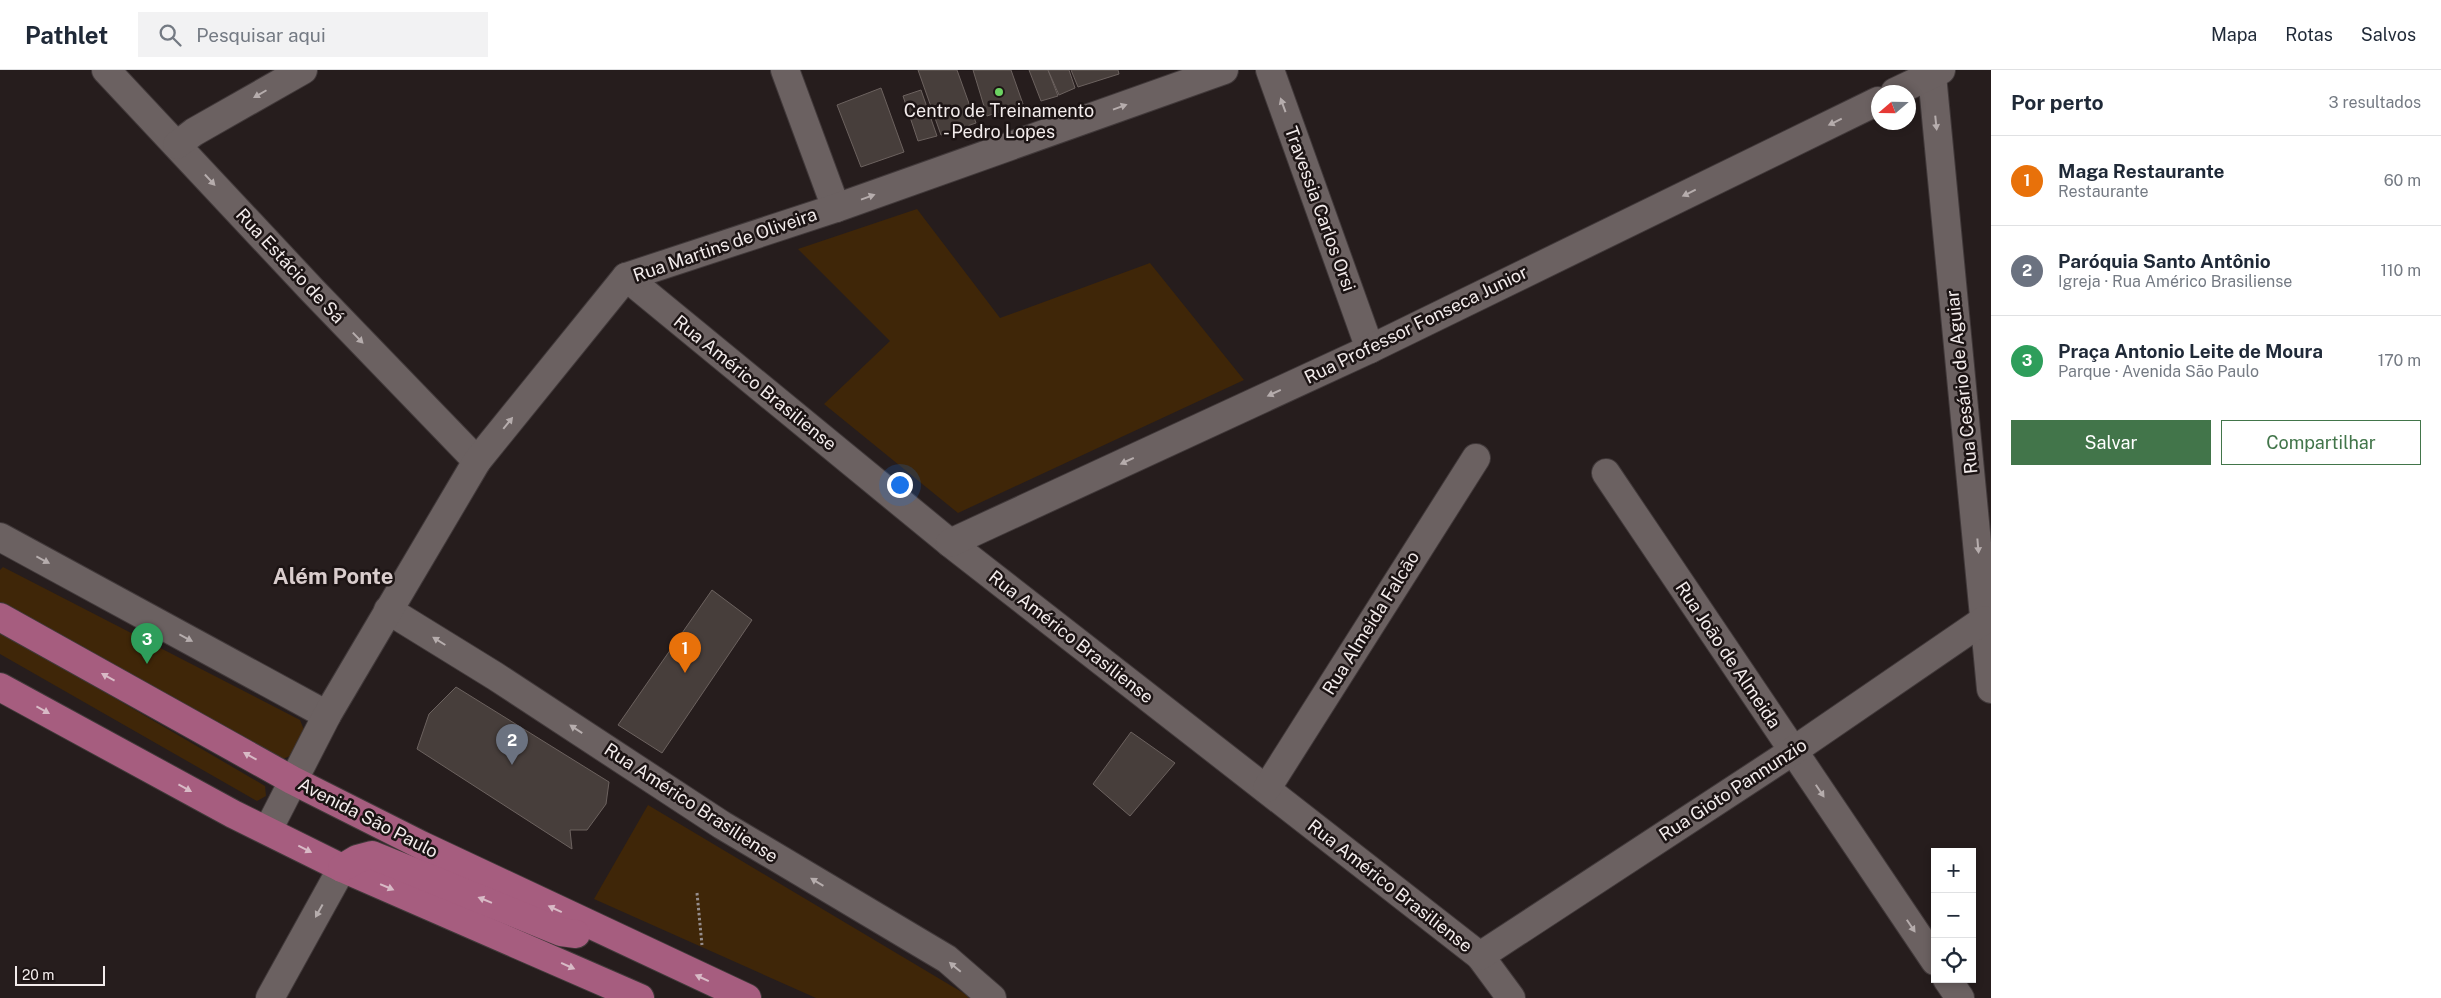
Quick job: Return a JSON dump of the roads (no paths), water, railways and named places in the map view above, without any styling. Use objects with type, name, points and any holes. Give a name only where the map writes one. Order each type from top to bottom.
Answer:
[{"type":"main road","name":"Avenida São Paulo","points":[[0,617],[292,780],[421,845],[705,980],[747,998]]},
{"type":"main road","points":[[0,686],[233,814],[342,868],[640,998]]},
{"type":"main road","points":[[342,868],[357,859],[372,855],[561,932],[631,945]]},
{"type":"street","name":"Rua Estácio de Sá","points":[[106,70],[319,298],[477,461]]},
{"type":"street","points":[[177,145],[194,132],[302,70]]},
{"type":"street","points":[[785,70],[836,208]]},
{"type":"street","name":"Rua Martins de Oliveira","points":[[268,830],[327,715],[477,461],[626,277],[836,208],[1224,70]]},
{"type":"street","name":"Travessia Carlos Orsi","points":[[1270,70],[1370,348]]},
{"type":"street","points":[[1909,85],[1936,72]]},
{"type":"street","name":"Rua Cesário de Aguiar","points":[[1936,72],[1983,513],[1984,620],[1991,689]]},
{"type":"street","name":"Rua Professor Fonseca Junior","points":[[950,543],[1370,348],[1871,103]]},
{"type":"street","name":"Rua Américo Brasiliense","points":[[626,277],[950,543],[1267,788],[1480,956],[1512,998]]},
{"type":"street","name":"Rua Almeida Falcão","points":[[1267,788],[1476,458]]},
{"type":"street","name":"Rua João de Almeida","points":[[1606,473],[1931,955]]},
{"type":"street","points":[[0,537],[327,715]]},
{"type":"street","name":"Rua Américo Brasiliense","points":[[388,610],[495,676],[722,825],[947,959],[992,998]]},
{"type":"street","name":"Rua Gioto Pannunzio","points":[[1480,956],[1793,751],[1984,620]]},
{"type":"street","points":[[270,998],[342,868]]},
{"type":"street","points":[[1950,983],[1960,998]]},
{"type":"place","name":"Centro de Treinamento - Pedro Lopes","points":[[999,92]]},
{"type":"place","name":"Praça Antonio Leite de Moura","points":[[147,664]]},
{"type":"place","name":"Maga Restaurante","points":[[685,673]]},
{"type":"place","name":"Paróquia Santo Antônio","points":[[512,765]]},
{"type":"district","name":"Além Ponte","points":[[333,576]]}]
